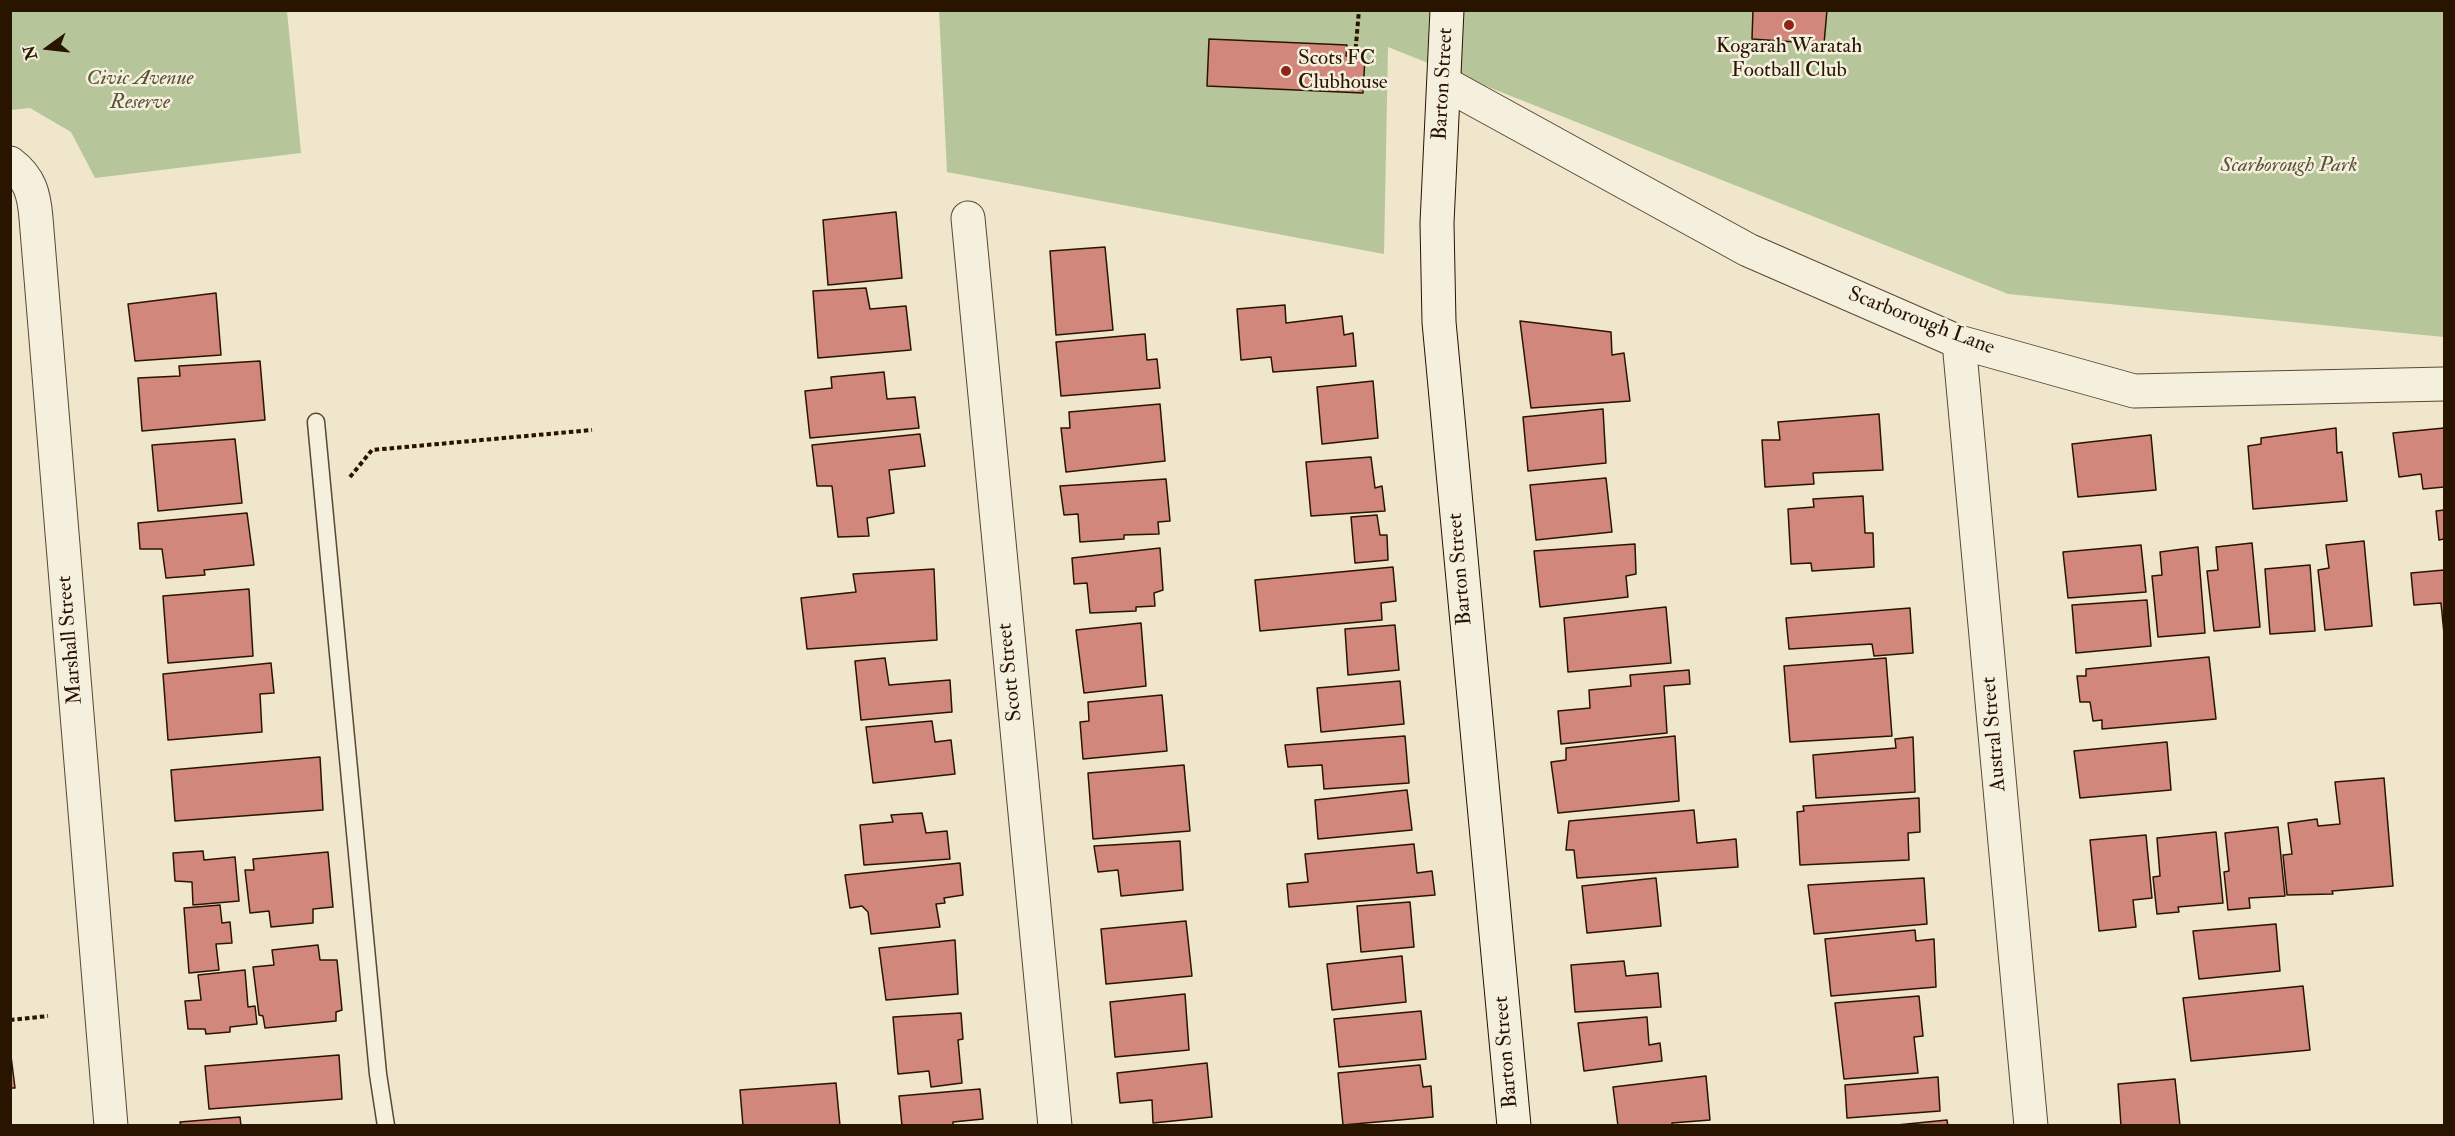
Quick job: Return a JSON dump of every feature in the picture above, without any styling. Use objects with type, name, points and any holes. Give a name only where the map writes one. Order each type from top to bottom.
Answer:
[{"type":"street","name":"Barton Street","points":[[1447,10],[1437,222],[1439,322],[1514,1125]]},
{"type":"street","name":"Scarborough Lane","points":[[1444,83],[1748,250],[1959,342],[2134,391],[2445,384]]},
{"type":"street","name":"Marshall Street","points":[[10,163],[24,173],[34,194],[111,1125]]},
{"type":"street","name":"Scott Street","points":[[968,218],[1055,1125]]},
{"type":"street","name":"Austral Street","points":[[1959,342],[2031,1125]]},
{"type":"lane","points":[[316,422],[378,1074],[386,1125]]},
{"type":"path","points":[[1355,56],[1359,10]]},
{"type":"path","points":[[324,507],[372,450],[592,430]]},
{"type":"path","points":[[10,1020],[48,1016]]},
{"type":"green space","name":"Civic Avenue Reserve","points":[[11,10],[287,11],[301,153],[95,178],[71,132],[30,108],[11,110]]},
{"type":"green space","name":"Scarborough Park","points":[[939,11],[2444,11],[2444,337],[2008,294],[1388,47],[1384,254],[947,172]]},
{"type":"building","name":"Kogarah Waratah Football Club","points":[[1753,10],[1827,10],[1824,44],[1752,39]]},
{"type":"building","name":"Scots FC Clubhouse","points":[[1209,39],[1347,45],[1346,56],[1365,57],[1363,93],[1207,86]]},
{"type":"building","points":[[896,212],[902,278],[828,285],[823,220]]},
{"type":"building","points":[[1105,247],[1113,330],[1056,335],[1050,251]]},
{"type":"building","points":[[866,288],[870,309],[906,306],[911,350],[818,358],[813,291]]},
{"type":"building","points":[[216,293],[221,355],[135,361],[128,304]]},
{"type":"building","points":[[1285,305],[1286,323],[1342,316],[1344,335],[1353,333],[1356,366],[1273,372],[1271,357],[1241,360],[1237,309]]},
{"type":"building","points":[[1520,321],[1611,332],[1612,355],[1624,353],[1630,401],[1531,408]]},
{"type":"building","points":[[1145,334],[1147,360],[1157,359],[1160,388],[1061,396],[1056,342]]},
{"type":"building","points":[[260,361],[265,420],[142,431],[138,378],[180,376],[179,366]]},
{"type":"building","points":[[884,372],[887,399],[915,397],[919,428],[810,438],[805,391],[832,388],[831,377]]},
{"type":"building","points":[[1373,381],[1378,438],[1322,444],[1317,387]]},
{"type":"building","points":[[1160,404],[1165,461],[1066,472],[1061,428],[1070,428],[1069,412]]},
{"type":"building","points":[[1603,409],[1606,463],[1528,471],[1523,417]]},
{"type":"building","points":[[1879,414],[1883,470],[1813,473],[1814,484],[1765,487],[1762,440],[1780,440],[1778,422]]},
{"type":"building","points":[[2336,428],[2337,453],[2342,452],[2347,501],[2253,509],[2248,446],[2261,444],[2261,438]]},
{"type":"building","points":[[2444,428],[2444,487],[2423,489],[2421,474],[2399,477],[2393,433]]},
{"type":"building","points":[[920,434],[925,466],[889,470],[894,513],[867,518],[869,536],[838,537],[832,486],[817,486],[812,445]]},
{"type":"building","points":[[2151,435],[2156,490],[2078,497],[2072,444]]},
{"type":"building","points":[[235,439],[242,503],[158,511],[152,445]]},
{"type":"building","points":[[1371,457],[1375,488],[1382,486],[1385,511],[1311,516],[1306,462]]},
{"type":"building","points":[[1606,478],[1612,532],[1536,540],[1530,485]]},
{"type":"building","points":[[1166,479],[1170,521],[1158,522],[1159,534],[1124,535],[1124,539],[1080,542],[1078,514],[1064,515],[1060,486]]},
{"type":"building","points":[[1863,496],[1865,533],[1873,533],[1874,567],[1812,571],[1811,563],[1791,564],[1788,509],[1814,507],[1813,499]]},
{"type":"building","points":[[2444,510],[2444,539],[2439,540],[2436,511]]},
{"type":"building","points":[[247,513],[254,565],[204,570],[205,575],[166,578],[162,549],[140,549],[138,523]]},
{"type":"building","points":[[1377,515],[1380,535],[1387,535],[1388,560],[1355,563],[1351,517]]},
{"type":"building","points":[[2364,541],[2372,626],[2325,630],[2318,570],[2329,568],[2326,545]]},
{"type":"building","points":[[2252,543],[2260,627],[2214,631],[2207,571],[2218,570],[2216,547]]},
{"type":"building","points":[[1635,544],[1636,574],[1626,576],[1628,597],[1540,607],[1534,551]]},
{"type":"building","points":[[2141,545],[2146,592],[2068,598],[2063,552]]},
{"type":"building","points":[[2198,547],[2205,633],[2158,637],[2152,576],[2162,575],[2160,552]]},
{"type":"building","points":[[1160,548],[1163,590],[1154,593],[1155,606],[1136,607],[1136,611],[1090,613],[1087,583],[1074,584],[1072,558]]},
{"type":"building","points":[[2310,565],[2315,631],[2270,634],[2265,569]]},
{"type":"building","points":[[1393,567],[1396,601],[1381,603],[1382,620],[1260,631],[1255,580]]},
{"type":"building","points":[[934,569],[937,640],[807,649],[801,598],[856,592],[853,574]]},
{"type":"building","points":[[2444,570],[2444,634],[2441,603],[2414,605],[2411,573]]},
{"type":"building","points":[[249,589],[253,656],[168,663],[163,596]]},
{"type":"building","points":[[2147,600],[2151,646],[2076,653],[2072,605]]},
{"type":"building","points":[[1666,607],[1671,663],[1568,672],[1564,618]]},
{"type":"building","points":[[1910,608],[1913,653],[1874,656],[1872,644],[1789,649],[1786,618]]},
{"type":"building","points":[[1141,623],[1146,686],[1084,693],[1076,630]]},
{"type":"building","points":[[1395,625],[1399,670],[1348,675],[1345,629]]},
{"type":"building","points":[[2209,657],[2216,719],[2102,729],[2102,720],[2093,721],[2090,702],[2080,702],[2077,676],[2086,676],[2086,669]]},
{"type":"building","points":[[885,658],[889,685],[950,680],[952,712],[861,720],[855,661]]},
{"type":"building","points":[[1886,658],[1892,736],[1790,742],[1784,666]]},
{"type":"building","points":[[271,663],[274,693],[260,694],[262,732],[168,740],[163,674]]},
{"type":"building","points":[[1689,670],[1690,684],[1664,686],[1667,733],[1561,744],[1558,711],[1590,708],[1589,690],[1631,686],[1630,675]]},
{"type":"building","points":[[1400,681],[1404,724],[1321,732],[1317,688]]},
{"type":"building","points":[[1162,695],[1167,751],[1083,759],[1080,722],[1089,721],[1088,702]]},
{"type":"building","points":[[932,721],[935,742],[951,740],[955,774],[873,783],[866,727]]},
{"type":"building","points":[[1405,736],[1409,783],[1324,789],[1322,765],[1288,767],[1285,745]]},
{"type":"building","points":[[1675,736],[1679,801],[1558,813],[1551,762],[1566,760],[1566,748]]},
{"type":"building","points":[[1913,737],[1915,792],[1816,798],[1813,755],[1896,748],[1895,739]]},
{"type":"building","points":[[2167,742],[2171,790],[2080,798],[2074,751]]},
{"type":"building","points":[[320,757],[323,810],[175,821],[171,770]]},
{"type":"building","points":[[1184,765],[1190,831],[1093,839],[1088,773]]},
{"type":"building","points":[[2384,778],[2393,886],[2332,891],[2333,894],[2287,895],[2283,855],[2292,854],[2288,823],[2317,819],[2318,826],[2340,824],[2335,782]]},
{"type":"building","points":[[1407,790],[1412,830],[1318,839],[1315,800]]},
{"type":"building","points":[[1919,798],[1920,832],[1908,833],[1909,860],[1800,865],[1797,812],[1804,811],[1803,806]]},
{"type":"building","points":[[1694,810],[1697,843],[1736,839],[1738,867],[1577,878],[1574,850],[1566,850],[1569,821]]},
{"type":"building","points":[[922,813],[926,833],[947,831],[950,859],[864,865],[860,825],[893,822],[891,815]]},
{"type":"building","points":[[2278,827],[2285,896],[2249,898],[2250,908],[2228,910],[2224,872],[2229,871],[2225,833]]},
{"type":"building","points":[[2216,832],[2223,903],[2178,907],[2179,912],[2157,914],[2153,877],[2160,876],[2157,838]]},
{"type":"building","points":[[2146,835],[2152,898],[2133,900],[2136,927],[2099,931],[2090,840]]},
{"type":"building","points":[[1180,841],[1183,890],[1121,896],[1118,870],[1098,872],[1094,846]]},
{"type":"building","points":[[1414,844],[1417,873],[1432,871],[1435,895],[1289,907],[1287,884],[1308,882],[1305,854]]},
{"type":"building","points":[[203,851],[204,860],[235,857],[239,901],[193,905],[192,882],[175,881],[173,853]]},
{"type":"building","points":[[328,852],[333,907],[313,909],[313,923],[271,927],[269,911],[250,913],[245,870],[254,870],[253,859]]},
{"type":"building","points":[[960,863],[963,895],[944,898],[945,903],[936,904],[940,927],[871,934],[868,912],[862,906],[850,908],[845,875]]},
{"type":"building","points":[[1656,878],[1661,926],[1587,933],[1582,886]]},
{"type":"building","points":[[1924,878],[1927,924],[1814,934],[1808,885]]},
{"type":"building","points":[[1410,902],[1414,947],[1361,952],[1357,906]]},
{"type":"building","points":[[220,905],[222,923],[230,922],[232,943],[216,944],[219,970],[189,973],[184,908]]},
{"type":"building","points":[[1186,921],[1192,976],[1106,984],[1101,929]]},
{"type":"building","points":[[2276,924],[2280,971],[2199,979],[2193,931]]},
{"type":"building","points":[[1915,930],[1916,941],[1934,939],[1936,987],[1831,996],[1825,939]]},
{"type":"building","points":[[955,940],[958,994],[886,1000],[879,948]]},
{"type":"building","points":[[318,945],[320,960],[337,960],[342,1010],[336,1012],[336,1021],[265,1028],[263,1016],[259,1015],[253,967],[274,965],[272,950]]},
{"type":"building","points":[[1402,956],[1406,1002],[1332,1010],[1327,964]]},
{"type":"building","points":[[1624,961],[1626,976],[1658,973],[1661,1007],[1575,1012],[1571,965]]},
{"type":"building","points":[[245,970],[248,1007],[255,1006],[257,1024],[230,1027],[230,1032],[206,1034],[205,1029],[188,1029],[185,1001],[201,1000],[198,975]]},
{"type":"building","points":[[2303,986],[2310,1050],[2191,1061],[2183,998]]},
{"type":"building","points":[[1185,994],[1189,1050],[1115,1057],[1110,1002]]},
{"type":"building","points":[[1919,996],[1923,1036],[1914,1037],[1918,1073],[1844,1079],[1835,1003]]},
{"type":"building","points":[[1421,1011],[1426,1059],[1339,1067],[1334,1019]]},
{"type":"building","points":[[961,1013],[963,1039],[958,1040],[962,1083],[931,1087],[929,1071],[898,1074],[893,1017]]},
{"type":"building","points":[[1647,1017],[1649,1045],[1660,1043],[1662,1061],[1584,1071],[1578,1023]]},
{"type":"building","points":[[10,1048],[15,1088],[10,1088]]},
{"type":"building","points":[[339,1055],[342,1099],[209,1109],[205,1066]]},
{"type":"building","points":[[1207,1063],[1212,1117],[1153,1123],[1152,1100],[1120,1103],[1117,1073]]},
{"type":"building","points":[[1420,1065],[1423,1087],[1431,1086],[1433,1117],[1343,1125],[1338,1073]]},
{"type":"building","points":[[1706,1076],[1710,1120],[1672,1123],[1672,1126],[1618,1126],[1613,1087]]},
{"type":"building","points":[[1938,1077],[1940,1111],[1847,1118],[1845,1085]]},
{"type":"building","points":[[2175,1079],[2180,1126],[2121,1126],[2118,1084]]},
{"type":"building","points":[[836,1083],[840,1126],[743,1126],[740,1090]]},
{"type":"building","points":[[980,1089],[983,1119],[953,1122],[953,1126],[902,1126],[899,1096]]},
{"type":"building","points":[[240,1117],[241,1126],[181,1126],[180,1122]]},
{"type":"building","points":[[1947,1120],[1948,1126],[1887,1126]]},
{"type":"place","name":"Kogarah Waratah Football Club","points":[[1789,25]]},
{"type":"place","name":"Scots FC Clubhouse","points":[[1286,71]]}]
